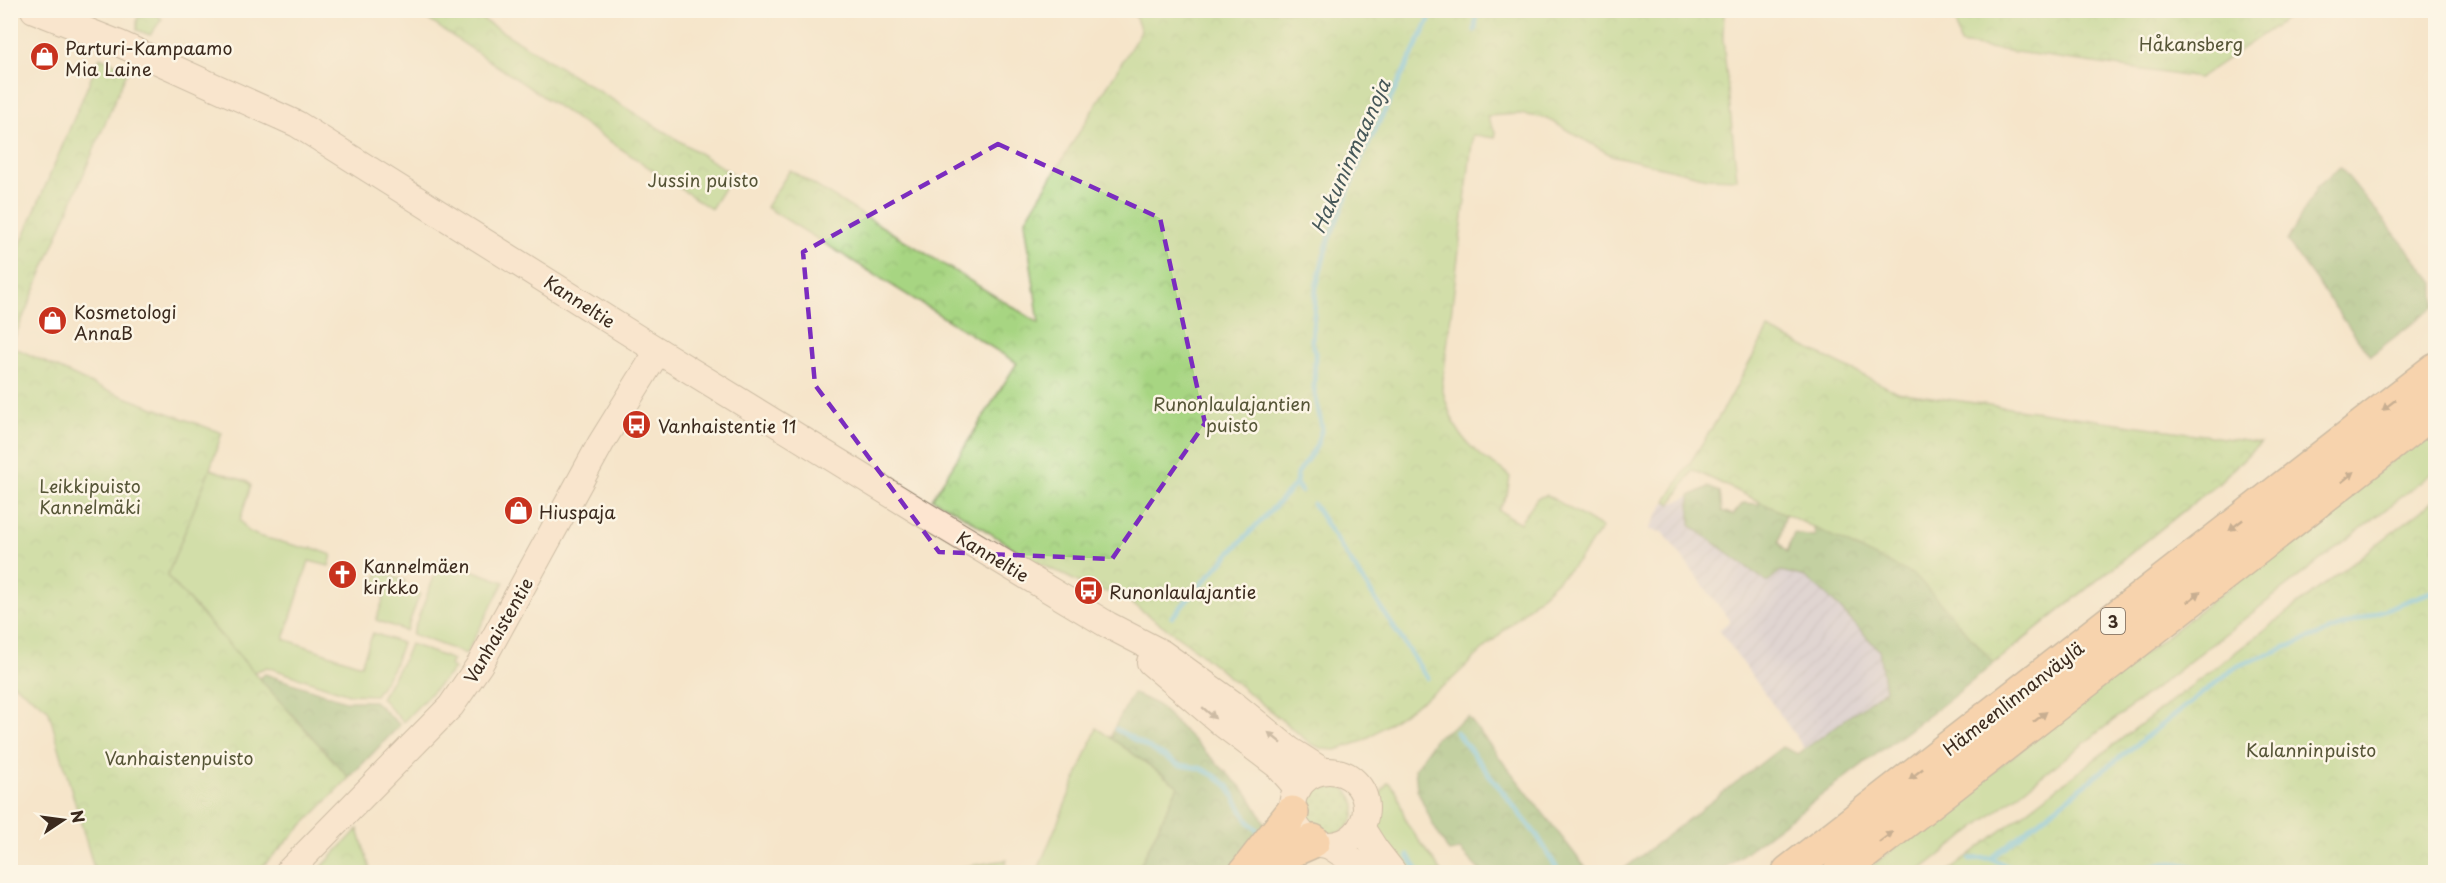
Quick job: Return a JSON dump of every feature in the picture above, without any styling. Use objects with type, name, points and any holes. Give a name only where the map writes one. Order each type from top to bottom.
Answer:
[{"type":"highway","name":"Hämeenlinnanväylä","points":[[1789,873],[2436,369]]},
{"type":"highway","name":"Hämeenlinnanväylä","points":[[1840,873],[2436,409]]},
{"type":"highway","points":[[1246,873],[1295,801]]},
{"type":"highway","points":[[1260,873],[1286,853],[1320,843]]},
{"type":"main road","name":"Kanneltie","points":[[34,10],[120,44],[297,124],[658,351],[1108,625],[1176,661],[1290,750],[1323,771]]},
{"type":"main road","name":"Vanhaistentie","points":[[288,873],[451,706],[466,685],[602,443],[658,351]]},
{"type":"main road","name":"Kanneltie","points":[[1108,625],[1224,725],[1277,765],[1295,801]]},
{"type":"main road","points":[[1320,843],[1347,840],[1361,826],[1366,805],[1361,789],[1341,773],[1323,771],[1309,777],[1295,801],[1299,830],[1320,843],[1353,861],[1366,873]]},
{"type":"main road","points":[[1361,826],[1393,873]]},
{"type":"highlighted area","points":[[998,144],[1160,218],[1205,423],[1112,559],[939,552],[815,385],[803,252]]},
{"type":"shaded area","points":[[1690,496],[1690,525],[1767,581],[1781,571],[1805,577],[1830,598],[1879,650],[1885,691],[1805,749],[1719,630],[1730,621],[1663,532],[1649,530],[1666,501],[1671,504]]},
{"type":"green space","points":[[143,10],[152,11],[162,19],[150,35],[137,30],[137,19]]},
{"type":"green space","name":"Håkansberg","points":[[1953,10],[2291,11],[2290,16],[2199,78],[1960,44]]},
{"type":"green space","name":"Jussin puisto","points":[[415,11],[469,11],[733,174],[711,209]]},
{"type":"green space","name":"Runonlaulajantien puisto","points":[[1133,11],[1724,11],[1723,39],[1737,179],[1707,178],[1611,155],[1546,118],[1519,114],[1487,116],[1496,133],[1495,138],[1473,135],[1442,388],[1448,408],[1456,427],[1467,443],[1510,477],[1507,495],[1498,510],[1520,523],[1537,498],[1547,495],[1602,528],[1578,561],[1449,682],[1363,741],[1336,750],[1323,749],[1311,744],[1190,645],[1121,596],[1086,586],[1027,557],[956,511],[932,499],[1017,363],[766,207],[790,170],[1039,323],[1025,221],[1141,31]]},
{"type":"green space","points":[[100,57],[128,69],[11,346],[11,267]]},
{"type":"green space","points":[[2340,167],[2435,283],[2435,306],[2370,356],[2287,241],[2317,187]]},
{"type":"green space","points":[[1768,329],[1897,392],[2260,443],[2218,483],[1994,663],[1916,576],[1693,470],[1671,504],[1666,501],[1725,407]]},
{"type":"green space","name":"Vanhaistenpuisto","points":[[11,346],[98,387],[222,433],[167,576],[349,778],[257,872],[95,872],[48,709],[11,682]]},
{"type":"green space","points":[[2435,427],[2435,471],[1918,872],[1864,872]]},
{"type":"green space","points":[[2260,443],[2218,483],[1950,699],[1719,872],[1620,872],[1782,747],[1798,754],[1885,690],[1879,650],[1830,598],[1805,577],[1781,571],[1767,582],[1690,525],[1690,496],[1708,487],[1720,492],[1722,511],[1733,515],[1743,503],[1758,504],[1767,492],[1789,499],[1779,542],[1787,552],[1794,533],[1815,536],[1810,495]]},
{"type":"green space","points":[[210,469],[248,482],[251,486],[240,520],[248,531],[258,536],[309,549],[313,548],[332,555],[329,566],[309,561],[284,639],[361,665],[373,633],[402,643],[393,668],[375,695],[349,694],[267,667],[254,672],[167,576]]},
{"type":"green space","name":"Kalanninpuisto","points":[[2435,500],[2436,805],[2431,809],[2435,815],[2435,872],[1947,872]]},
{"type":"green space","points":[[441,559],[504,582],[466,654],[412,634]]},
{"type":"green space","points":[[379,571],[405,581],[403,588],[420,594],[406,631],[376,620],[387,589],[375,584]]},
{"type":"green space","points":[[410,644],[453,660],[450,665],[454,669],[403,722],[381,698],[404,659]]},
{"type":"green space","points":[[265,674],[345,701],[374,701],[400,725],[349,778],[259,678]]},
{"type":"green space","points":[[1133,693],[1158,705],[1248,794],[1271,833],[1229,872],[1133,872],[1140,866],[1178,786],[1111,738]]},
{"type":"green space","points":[[1468,717],[1589,872],[1481,872],[1460,850],[1449,852],[1433,825],[1417,789],[1415,769],[1435,738]]},
{"type":"green space","points":[[1097,728],[1178,786],[1140,866],[1133,872],[1037,872]]},
{"type":"green space","points":[[1388,782],[1396,791],[1407,824],[1442,872],[1402,872],[1388,850],[1378,828],[1376,806]]},
{"type":"green space","points":[[1325,784],[1335,784],[1348,791],[1355,804],[1355,814],[1348,827],[1335,834],[1325,834],[1316,830],[1309,823],[1305,814],[1305,804],[1309,795],[1316,788]]},
{"type":"green space","points":[[358,829],[371,872],[317,872]]},
{"type":"green space","points":[[1007,860],[1003,872],[931,872]]},
{"type":"waterway","name":"Hakuninmaanoja","points":[[1301,491],[1296,484],[1297,474],[1316,447],[1322,428],[1314,389],[1315,352],[1312,341],[1316,287],[1327,245],[1361,159],[1434,10]]},
{"type":"waterway","points":[[1475,30],[1477,10]]},
{"type":"waterway","points":[[1172,617],[1296,484]]},
{"type":"waterway","name":"Hakuninmaanoja","points":[[1313,504],[1427,678]]},
{"type":"waterway","points":[[1991,858],[2237,666],[2436,590]]},
{"type":"waterway","points":[[1116,729],[1179,765],[1200,768],[1215,776],[1228,786],[1248,821],[1259,832]]},
{"type":"waterway","name":"Hakuninmaanoja","points":[[1456,732],[1538,837],[1559,872]]},
{"type":"waterway","points":[[1408,856],[1419,872]]},
{"type":"waterway","name":"Hakuninmaanoja","points":[[1970,859],[1991,858],[2018,872]]},
{"type":"waterway","name":"Hakuninmaanoja","points":[[2136,872],[2156,865],[2172,863],[2188,865],[2208,872]]},
{"type":"waterway","points":[[1299,872],[1321,869],[1341,872]]},
{"type":"place","name":"Parturi-Kampaamo Mia Laine","points":[[44,57]]},
{"type":"place","name":"Kosmetologi AnnaB","points":[[53,321]]},
{"type":"place","name":"Vanhaistentie 11","points":[[637,425]]},
{"type":"place","name":"Hiuspaja","points":[[518,511]]},
{"type":"place","name":"Kannelmäen kirkko","points":[[342,575]]},
{"type":"place","name":"Runonlaulajantie","points":[[1088,591]]},
{"type":"park label","name":"Leikkipuisto Kannelmäki","points":[[90,495]]}]
